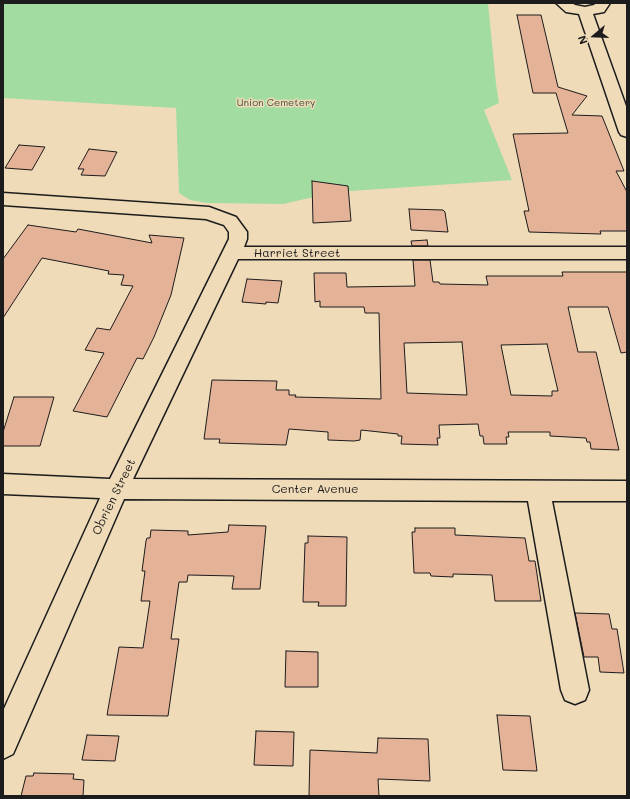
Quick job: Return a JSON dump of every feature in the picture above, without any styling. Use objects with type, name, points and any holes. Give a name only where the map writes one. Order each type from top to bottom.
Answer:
[{"type":"street","points":[[563,3],[571,9],[585,11],[599,9],[603,3]]},
{"type":"street","points":[[585,11],[621,103],[627,132]]},
{"type":"street","name":"Harriet Street","points":[[3,199],[217,214],[230,220],[238,232],[238,239],[233,254],[627,253]]},
{"type":"street","name":"Obrien Street","points":[[3,744],[117,489],[233,254]]},
{"type":"street","name":"Center Avenue","points":[[3,484],[117,489],[627,491]]},
{"type":"street","points":[[538,490],[575,690]]},
{"type":"green space","name":"Union Cemetery","points":[[3,3],[488,3],[499,103],[484,110],[512,180],[336,192],[283,204],[207,203],[190,200],[179,193],[176,108],[3,98]]},
{"type":"building","points":[[517,15],[541,15],[558,87],[587,96],[572,115],[602,116],[624,171],[616,171],[627,192],[627,231],[600,231],[601,234],[529,232],[524,211],[529,211],[513,134],[568,133],[556,93],[533,93]]},
{"type":"building","points":[[19,145],[45,147],[32,170],[5,168]]},
{"type":"building","points":[[89,149],[117,152],[105,176],[81,175],[84,169],[78,169]]},
{"type":"building","points":[[312,181],[348,186],[351,221],[313,223]]},
{"type":"building","points":[[409,209],[443,210],[445,212],[448,232],[411,230]]},
{"type":"building","points":[[28,225],[76,232],[78,229],[152,243],[149,235],[184,238],[171,295],[154,337],[143,359],[137,358],[107,417],[73,411],[104,353],[85,350],[97,328],[110,330],[133,286],[121,285],[124,275],[108,274],[109,271],[42,258],[3,318],[3,259]]},
{"type":"building","points":[[427,240],[428,246],[412,246],[411,241]]},
{"type":"building","points":[[413,260],[430,260],[433,282],[439,282],[440,284],[488,285],[486,276],[563,276],[562,272],[627,272],[627,352],[621,353],[608,307],[568,307],[578,352],[596,352],[619,450],[591,449],[590,442],[587,442],[586,438],[550,436],[550,432],[508,432],[509,437],[506,437],[507,444],[484,444],[483,436],[480,436],[478,424],[439,425],[440,438],[437,438],[438,445],[401,444],[402,436],[398,436],[398,434],[361,430],[360,440],[354,441],[328,440],[328,432],[289,429],[286,445],[219,443],[220,439],[204,439],[212,380],[277,381],[276,390],[289,390],[289,395],[296,395],[295,397],[381,399],[379,313],[365,313],[364,307],[320,307],[320,301],[315,302],[314,273],[346,273],[347,287],[415,286]],"holes":[[[462,342],[467,395],[407,393],[404,343]],[[547,344],[558,391],[552,391],[552,396],[511,395],[501,345]]]},
{"type":"building","points":[[247,279],[282,281],[278,303],[266,302],[266,304],[242,302]]},
{"type":"building","points":[[14,397],[54,397],[40,446],[3,446],[3,432]]},
{"type":"building","points":[[229,525],[266,526],[260,589],[232,589],[234,576],[188,575],[187,582],[179,582],[171,639],[179,639],[168,716],[107,715],[119,647],[143,648],[150,601],[141,601],[145,571],[142,571],[146,541],[147,538],[150,538],[151,530],[188,531],[188,535],[228,532]]},
{"type":"building","points":[[415,528],[455,528],[455,535],[525,538],[529,561],[535,561],[541,601],[495,601],[492,575],[453,574],[453,577],[431,576],[430,573],[414,573],[412,532],[415,532]]},
{"type":"building","points":[[308,536],[347,537],[346,606],[318,606],[319,602],[303,602],[305,543],[308,543]]},
{"type":"building","points":[[575,613],[609,614],[612,629],[617,629],[624,673],[600,672],[598,657],[584,657]]},
{"type":"building","points":[[286,651],[318,652],[318,687],[285,687]]},
{"type":"building","points":[[497,715],[530,716],[537,771],[503,770]]},
{"type":"building","points":[[256,731],[294,732],[293,766],[254,765]]},
{"type":"building","points":[[87,735],[119,736],[115,761],[82,760]]},
{"type":"building","points":[[378,738],[428,739],[430,781],[378,779],[379,796],[309,796],[310,750],[377,753]]},
{"type":"building","points":[[34,773],[74,774],[73,779],[84,780],[83,796],[21,796],[26,776],[33,776]]}]
